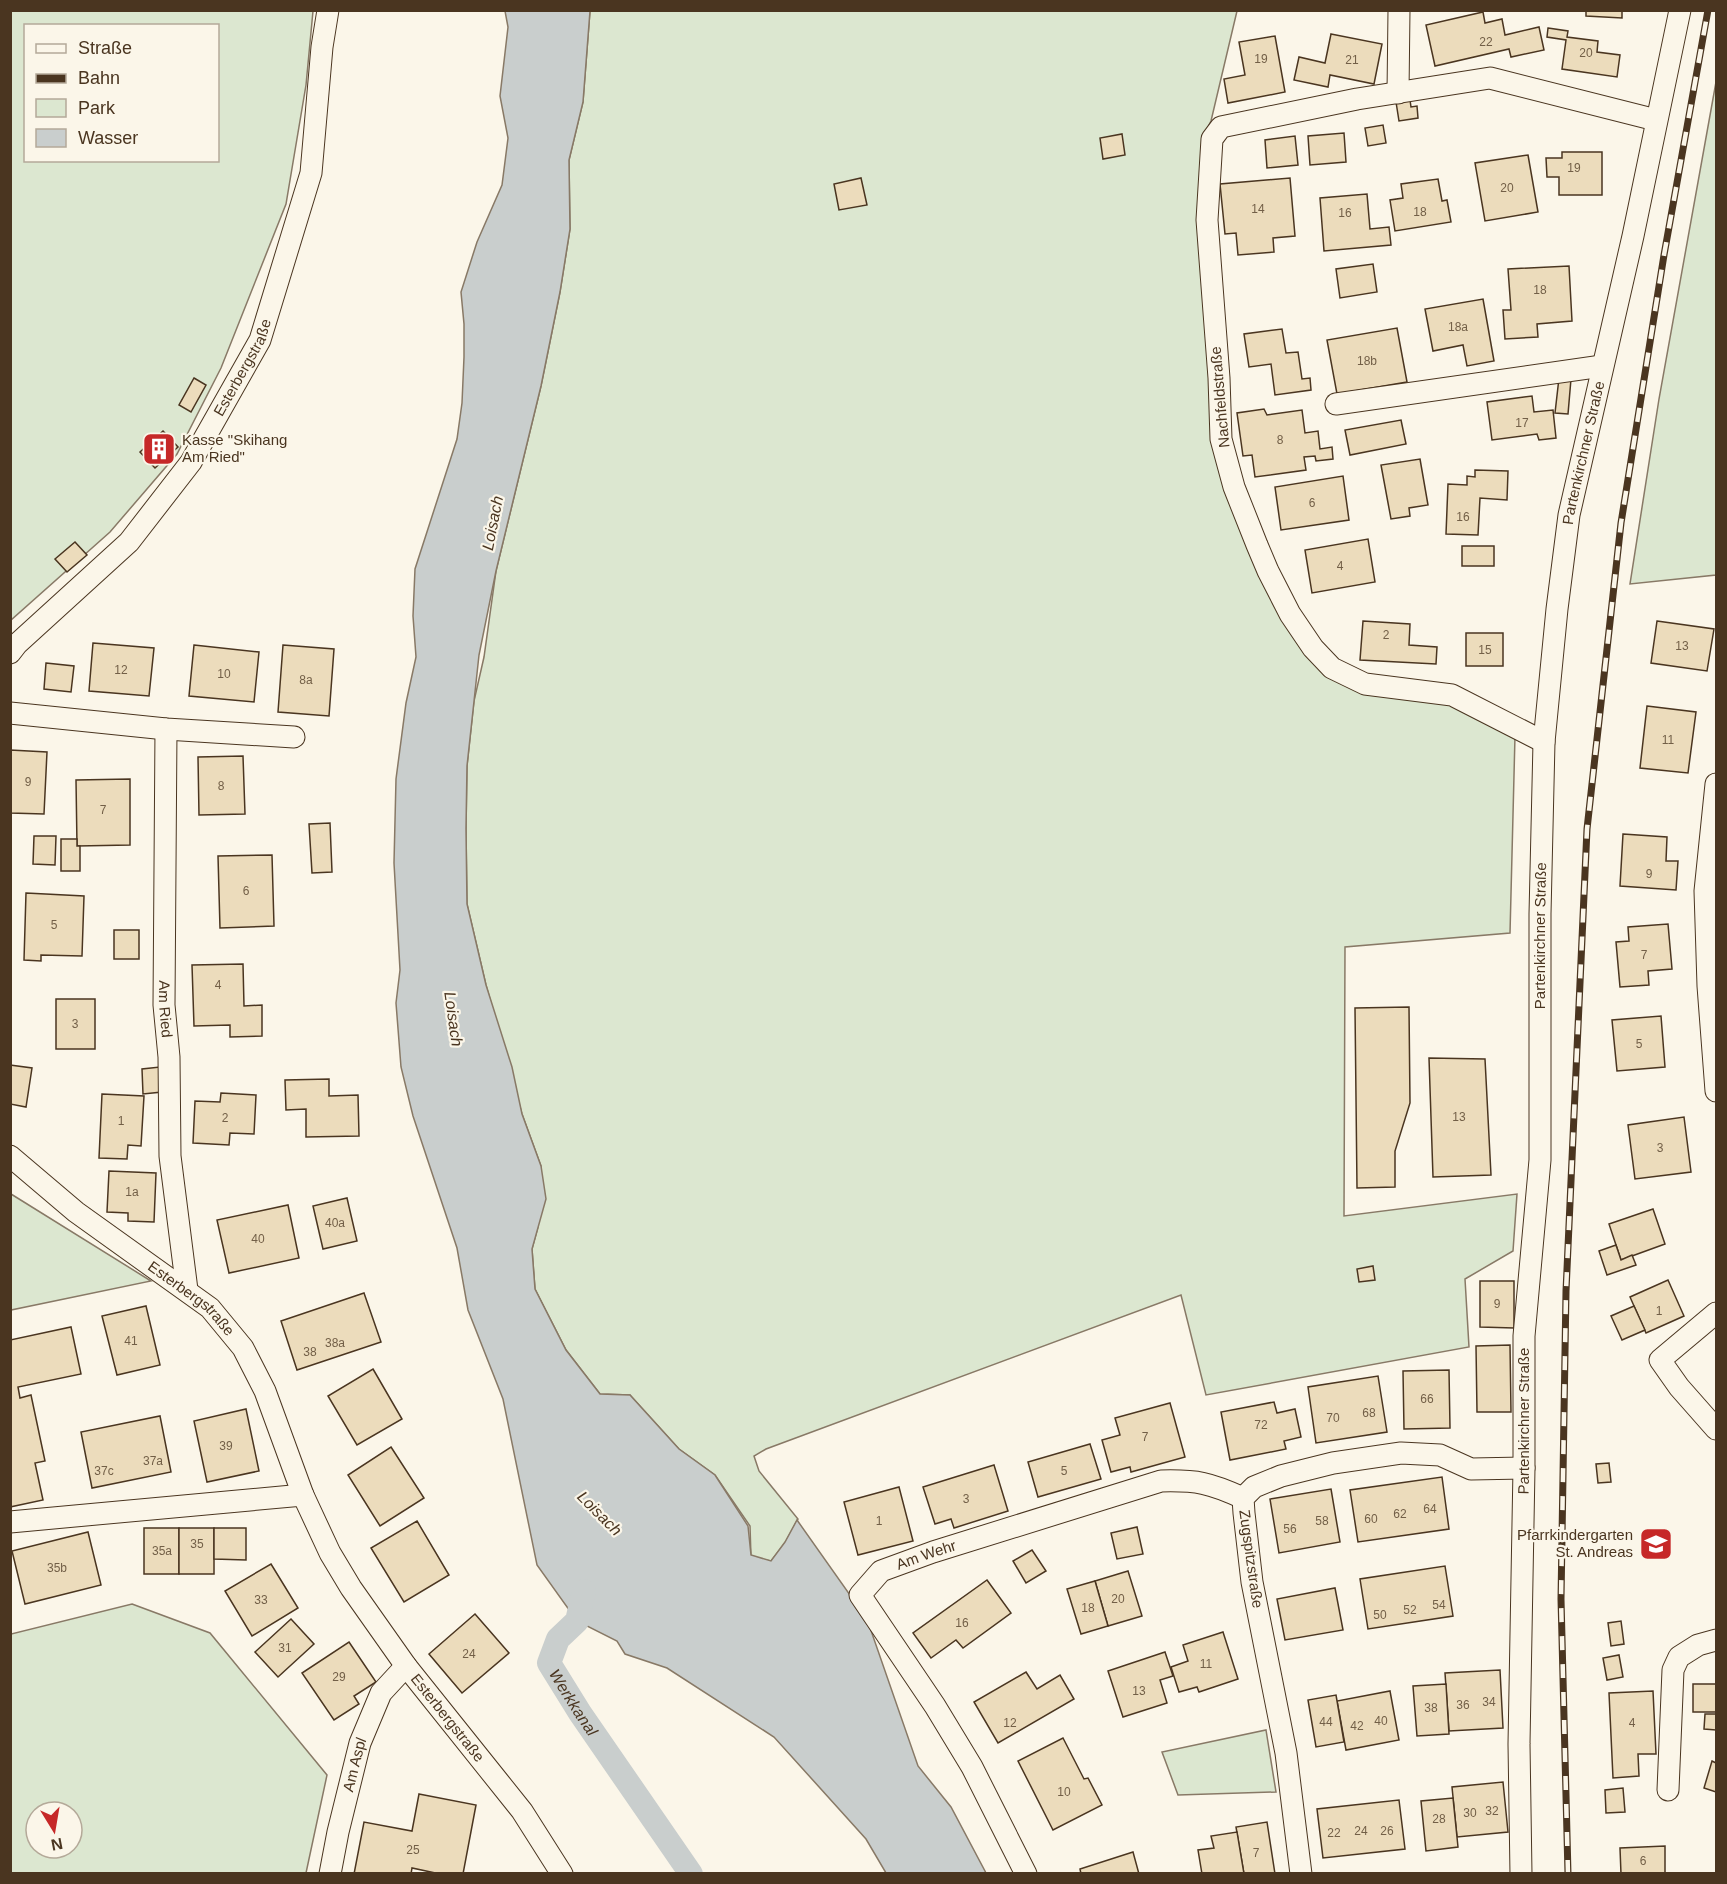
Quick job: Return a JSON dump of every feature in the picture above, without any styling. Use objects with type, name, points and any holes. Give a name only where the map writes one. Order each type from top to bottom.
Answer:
[{"type":"street","name":"Esterbergstraße","points":[[10,653],[17,644],[129,542],[191,462],[260,340],[311,173],[322,47],[328,10]]},
{"type":"street","points":[[1398,93],[1399,10]]},
{"type":"street","name":"Partenkirchner Straße","points":[[1521,1874],[1519,1744],[1524,1336],[1540,1160],[1540,914],[1545,742],[1557,609],[1569,515],[1680,10]]},
{"type":"street","name":"Nachfeldstraße","points":[[1545,742],[1452,695],[1365,684],[1332,668],[1313,648],[1290,614],[1268,571],[1234,486],[1221,440],[1219,378],[1207,220],[1212,139],[1221,127],[1490,78],[1656,120]]},
{"type":"street","points":[[1336,404],[1602,366]]},
{"type":"street","points":[[10,713],[166,729],[294,737]]},
{"type":"street","name":"Am Ried","points":[[166,729],[164,1005],[170,1057],[170,1156],[187,1290]]},
{"type":"street","points":[[1716,784],[1708,986],[1716,1091]]},
{"type":"street","name":"Esterbergstraße","points":[[10,1156],[76,1212],[210,1308],[243,1348],[265,1391],[303,1495],[335,1562],[387,1642],[522,1811],[562,1874]]},
{"type":"street","points":[[1716,1313],[1660,1360],[1679,1387],[1716,1429]]},
{"type":"street","name":"Zugspitzstraße","points":[[1301,1874],[1286,1753],[1252,1582],[1243,1497],[1254,1487],[1281,1476],[1333,1463],[1401,1453],[1440,1455],[1472,1469],[1524,1468]]},
{"type":"street","name":"Am Wehr","points":[[1026,1874],[972,1767],[935,1706],[860,1595],[881,1571],[902,1563],[1161,1481],[1191,1480],[1218,1486],[1243,1497]]},
{"type":"street","points":[[10,1522],[303,1495]]},
{"type":"street","points":[[1668,1790],[1672,1670],[1679,1657],[1698,1645],[1716,1640]]},
{"type":"street","name":"Am Aspl","points":[[330,1874],[360,1743],[381,1693],[406,1666]]},
{"type":"green space","points":[[11,11],[313,11],[306,85],[286,204],[221,368],[177,454],[110,532],[11,620]]},
{"type":"green space","points":[[590,11],[1237,11],[1211,121],[1203,137],[1214,441],[1326,670],[1443,701],[1515,736],[1510,933],[1345,947],[1344,1216],[1517,1194],[1513,1251],[1465,1279],[1469,1347],[1206,1395],[1181,1295],[766,1449],[754,1456],[759,1471],[798,1519],[785,1543],[771,1561],[751,1557],[750,1526],[715,1475],[679,1449],[630,1395],[600,1394],[566,1350],[535,1289],[532,1249],[538,1227],[541,1166],[522,1114],[486,985],[467,904],[467,766],[474,701],[484,657],[496,571],[541,386],[560,292],[570,229],[569,160],[583,102]]},
{"type":"green space","points":[[1716,82],[1716,575],[1630,584],[1659,399]]},
{"type":"green space","points":[[11,1194],[151,1281],[11,1310]]},
{"type":"green space","points":[[132,1604],[210,1633],[327,1775],[306,1873],[11,1873],[11,1634]]},
{"type":"green space","points":[[1266,1730],[1276,1792],[1178,1795],[1162,1752]]},
{"type":"water","name":"Loisach","points":[[505,11],[590,11],[583,102],[569,160],[570,229],[560,292],[541,386],[496,571],[479,655],[467,766],[467,904],[486,985],[512,1067],[522,1114],[541,1166],[546,1199],[532,1249],[535,1289],[566,1350],[600,1394],[630,1395],[679,1449],[715,1475],[748,1526],[751,1555],[771,1561],[797,1520],[867,1619],[918,1766],[951,1807],[986,1873],[886,1873],[866,1839],[774,1737],[667,1668],[625,1654],[617,1641],[577,1621],[537,1565],[503,1399],[468,1310],[457,1248],[413,1116],[401,1067],[396,1003],[400,970],[394,863],[396,779],[406,703],[416,657],[413,616],[415,569],[457,439],[462,403],[464,324],[461,292],[477,242],[502,185],[508,138],[500,96],[508,27]]},
{"type":"building","points":[[1586,10],[1622,10],[1622,18],[1586,16]]},
{"type":"building","points":[[1483,12],[1485,23],[1502,19],[1505,35],[1539,27],[1544,50],[1511,57],[1509,49],[1435,66],[1426,25]]},
{"type":"building","points":[[1548,28],[1568,31],[1567,37],[1598,41],[1597,52],[1620,55],[1617,77],[1562,69],[1566,40],[1547,37]]},
{"type":"building","points":[[1331,34],[1382,44],[1374,84],[1330,75],[1328,87],[1294,80],[1299,57],[1325,63]]},
{"type":"building","points":[[1275,36],[1285,92],[1228,103],[1224,79],[1245,75],[1239,42]]},
{"type":"building","points":[[1410,100],[1411,107],[1417,106],[1418,118],[1399,121],[1396,102]]},
{"type":"building","points":[[1383,125],[1386,143],[1368,146],[1365,128]]},
{"type":"building","points":[[1344,133],[1346,162],[1310,165],[1308,136]]},
{"type":"building","points":[[1122,134],[1125,155],[1103,159],[1100,138]]},
{"type":"building","points":[[1295,136],[1298,165],[1267,168],[1265,140]]},
{"type":"building","points":[[1562,152],[1602,152],[1602,195],[1559,195],[1559,177],[1547,177],[1546,158],[1562,158]]},
{"type":"building","points":[[1528,155],[1538,212],[1485,221],[1475,163]]},
{"type":"building","points":[[861,178],[867,205],[839,210],[834,184]]},
{"type":"building","points":[[1290,178],[1295,236],[1273,238],[1274,252],[1238,255],[1236,233],[1225,234],[1220,184]]},
{"type":"building","points":[[1438,179],[1442,201],[1447,200],[1451,222],[1395,231],[1390,200],[1403,198],[1401,184]]},
{"type":"building","points":[[1367,194],[1370,229],[1389,227],[1391,245],[1324,251],[1320,198]]},
{"type":"building","points":[[1373,264],[1377,292],[1340,298],[1336,269]]},
{"type":"building","points":[[1569,266],[1572,321],[1537,324],[1538,337],[1505,339],[1503,310],[1511,310],[1508,269]]},
{"type":"building","points":[[1483,299],[1494,361],[1467,366],[1463,345],[1433,351],[1425,309]]},
{"type":"building","points":[[1397,328],[1407,382],[1337,394],[1327,340]]},
{"type":"building","points":[[1282,329],[1286,353],[1298,352],[1302,379],[1310,378],[1311,390],[1275,395],[1271,364],[1249,367],[1244,334]]},
{"type":"building","points":[[194,378],[206,385],[191,412],[179,405]]},
{"type":"building","points":[[1559,378],[1571,379],[1568,414],[1555,413]]},
{"type":"building","points":[[1532,396],[1534,412],[1553,410],[1556,438],[1539,440],[1537,434],[1492,440],[1487,402]]},
{"type":"building","points":[[1264,409],[1267,415],[1302,410],[1305,433],[1318,431],[1320,449],[1332,447],[1333,459],[1316,461],[1315,456],[1304,457],[1306,470],[1255,477],[1252,455],[1243,456],[1237,413]]},
{"type":"building","points":[[1401,420],[1406,444],[1350,455],[1345,430]]},
{"type":"building","name":"Kasse \"Skihang Am Ried\"","points":[[163,431],[178,447],[155,468],[140,452]]},
{"type":"building","points":[[1420,459],[1428,505],[1409,508],[1410,516],[1391,519],[1381,465]]},
{"type":"building","points":[[1475,470],[1508,471],[1507,500],[1480,498],[1478,535],[1446,534],[1448,484],[1467,485],[1467,476],[1475,477]]},
{"type":"building","points":[[1343,476],[1349,520],[1281,530],[1275,487]]},
{"type":"building","points":[[1368,539],[1375,582],[1312,593],[1305,550]]},
{"type":"building","points":[[75,542],[87,555],[67,572],[55,559]]},
{"type":"building","points":[[1462,546],[1494,546],[1494,566],[1462,566]]},
{"type":"building","points":[[1363,621],[1410,624],[1409,645],[1437,647],[1436,664],[1360,660]]},
{"type":"building","points":[[1657,621],[1714,629],[1707,671],[1651,663]]},
{"type":"building","points":[[1466,633],[1503,633],[1503,666],[1466,666]]},
{"type":"building","points":[[93,643],[154,648],[149,696],[89,691]]},
{"type":"building","points":[[194,645],[259,652],[254,702],[189,696]]},
{"type":"building","points":[[283,645],[334,649],[329,716],[278,712]]},
{"type":"building","points":[[46,663],[74,666],[71,692],[44,689]]},
{"type":"building","points":[[1647,706],[1696,712],[1688,773],[1640,768]]},
{"type":"building","points":[[10,750],[47,752],[44,814],[10,813]]},
{"type":"building","points":[[243,756],[245,814],[199,815],[198,757]]},
{"type":"building","points":[[130,779],[130,845],[77,846],[76,780]]},
{"type":"building","points":[[330,823],[332,872],[312,873],[309,824]]},
{"type":"building","points":[[1623,834],[1667,837],[1666,861],[1678,861],[1676,890],[1620,886]]},
{"type":"building","points":[[34,836],[56,836],[55,865],[33,864]]},
{"type":"building","points":[[61,839],[77,839],[77,846],[80,846],[80,871],[61,871]]},
{"type":"building","points":[[272,855],[274,926],[220,928],[218,856]]},
{"type":"building","points":[[26,893],[84,896],[82,956],[41,955],[41,961],[24,960]]},
{"type":"building","points":[[1668,924],[1672,969],[1648,971],[1649,985],[1620,987],[1616,942],[1629,941],[1628,927]]},
{"type":"building","points":[[114,930],[139,930],[139,959],[114,959]]},
{"type":"building","points":[[243,964],[244,1006],[262,1005],[262,1036],[230,1037],[230,1025],[194,1026],[192,965]]},
{"type":"building","points":[[56,999],[95,999],[95,1049],[56,1049]]},
{"type":"building","points":[[1409,1007],[1410,1103],[1395,1151],[1395,1187],[1357,1188],[1355,1008]]},
{"type":"building","points":[[1661,1016],[1665,1067],[1617,1071],[1612,1020]]},
{"type":"building","points":[[1429,1058],[1485,1059],[1491,1175],[1433,1177]]},
{"type":"building","points":[[10,1065],[32,1068],[26,1107],[10,1104]]},
{"type":"building","points":[[160,1067],[162,1092],[143,1094],[142,1069]]},
{"type":"building","points":[[329,1079],[329,1096],[358,1095],[359,1136],[306,1137],[306,1109],[286,1110],[285,1080]]},
{"type":"building","points":[[221,1093],[256,1095],[254,1134],[230,1133],[229,1145],[193,1143],[195,1101],[220,1102]]},
{"type":"building","points":[[102,1094],[144,1096],[141,1146],[128,1145],[127,1159],[99,1158]]},
{"type":"building","points":[[1684,1117],[1691,1172],[1635,1179],[1628,1125]]},
{"type":"building","points":[[109,1171],[156,1173],[154,1222],[128,1221],[128,1213],[107,1212]]},
{"type":"building","points":[[347,1198],[357,1241],[323,1249],[313,1206]]},
{"type":"building","points":[[288,1205],[299,1258],[229,1273],[217,1220]]},
{"type":"building","points":[[1653,1209],[1665,1244],[1621,1260],[1609,1224]]},
{"type":"building","points":[[1616,1245],[1621,1260],[1632,1255],[1636,1265],[1607,1275],[1599,1251]]},
{"type":"building","points":[[1373,1266],[1375,1280],[1359,1282],[1357,1269]]},
{"type":"building","points":[[1668,1280],[1684,1316],[1646,1333],[1630,1297]]},
{"type":"building","points":[[1480,1281],[1514,1281],[1514,1328],[1480,1327]]},
{"type":"building","points":[[364,1293],[381,1342],[297,1370],[281,1321]]},
{"type":"building","points":[[146,1306],[160,1365],[117,1375],[102,1316]]},
{"type":"building","points":[[1634,1306],[1645,1330],[1622,1340],[1611,1316]]},
{"type":"building","points":[[71,1327],[81,1374],[18,1387],[20,1398],[31,1395],[45,1461],[35,1463],[43,1500],[10,1507],[10,1340]]},
{"type":"building","points":[[1510,1345],[1511,1412],[1477,1412],[1476,1346]]},
{"type":"building","points":[[373,1369],[402,1419],[357,1445],[328,1396]]},
{"type":"building","points":[[1449,1370],[1450,1428],[1404,1429],[1403,1371]]},
{"type":"building","points":[[1378,1376],[1387,1432],[1316,1443],[1308,1387]]},
{"type":"building","points":[[1274,1402],[1277,1413],[1295,1409],[1301,1437],[1284,1441],[1286,1449],[1230,1460],[1221,1412]]},
{"type":"building","points":[[1170,1403],[1185,1457],[1131,1472],[1130,1467],[1111,1472],[1102,1440],[1120,1435],[1115,1418]]},
{"type":"building","points":[[246,1409],[259,1471],[207,1482],[194,1421]]},
{"type":"building","points":[[160,1416],[171,1472],[92,1488],[81,1432]]},
{"type":"building","points":[[1090,1444],[1101,1479],[1038,1497],[1028,1462]]},
{"type":"building","points":[[391,1447],[424,1498],[380,1526],[348,1475]]},
{"type":"building","points":[[1609,1463],[1611,1482],[1598,1483],[1596,1464]]},
{"type":"building","points":[[994,1465],[1008,1511],[954,1528],[951,1519],[935,1524],[923,1487]]},
{"type":"building","points":[[1442,1477],[1449,1529],[1358,1542],[1350,1490]]},
{"type":"building","points":[[899,1487],[913,1541],[858,1555],[844,1502]]},
{"type":"building","points":[[1331,1489],[1340,1542],[1279,1553],[1270,1499]]},
{"type":"building","points":[[417,1521],[449,1575],[404,1602],[371,1548]]},
{"type":"building","points":[[1137,1527],[1143,1554],[1117,1559],[1111,1533]]},
{"type":"building","points":[[144,1528],[179,1528],[179,1574],[144,1574]]},
{"type":"building","points":[[179,1528],[214,1528],[214,1574],[179,1574]]},
{"type":"building","points":[[214,1528],[246,1528],[246,1560],[214,1559]]},
{"type":"building","points":[[88,1532],[101,1585],[25,1604],[12,1551]]},
{"type":"building","points":[[1032,1550],[1046,1571],[1026,1583],[1013,1561]]},
{"type":"building","points":[[271,1564],[298,1608],[252,1636],[225,1591]]},
{"type":"building","points":[[1445,1566],[1453,1616],[1368,1629],[1360,1579]]},
{"type":"building","points":[[1128,1571],[1142,1616],[1108,1626],[1095,1581]]},
{"type":"building","points":[[987,1580],[1011,1613],[963,1648],[956,1640],[931,1658],[913,1633]]},
{"type":"building","points":[[1095,1581],[1108,1626],[1081,1634],[1067,1589]]},
{"type":"building","points":[[1335,1588],[1343,1630],[1285,1640],[1277,1599]]},
{"type":"building","points":[[475,1614],[509,1653],[462,1693],[429,1654]]},
{"type":"building","points":[[291,1619],[314,1644],[278,1677],[255,1652]]},
{"type":"building","points":[[1621,1621],[1624,1644],[1611,1646],[1608,1623]]},
{"type":"building","points":[[1223,1632],[1238,1679],[1199,1692],[1197,1687],[1179,1692],[1171,1667],[1188,1661],[1183,1645]]},
{"type":"building","points":[[349,1642],[376,1682],[354,1696],[359,1704],[334,1720],[302,1673]]},
{"type":"building","points":[[1165,1652],[1173,1676],[1160,1680],[1167,1703],[1123,1717],[1108,1671]]},
{"type":"building","points":[[1619,1655],[1623,1677],[1607,1680],[1603,1658]]},
{"type":"building","points":[[1500,1670],[1503,1728],[1449,1731],[1445,1673]]},
{"type":"building","points":[[1026,1672],[1037,1689],[1060,1675],[1074,1699],[998,1743],[974,1702]]},
{"type":"building","points":[[1446,1684],[1449,1734],[1417,1736],[1413,1686]]},
{"type":"building","points":[[1693,1684],[1716,1684],[1716,1712],[1693,1712]]},
{"type":"building","points":[[1390,1691],[1399,1740],[1346,1750],[1337,1701]]},
{"type":"building","points":[[1653,1691],[1656,1754],[1638,1754],[1639,1776],[1613,1778],[1609,1693]]},
{"type":"building","points":[[1336,1695],[1344,1742],[1316,1747],[1308,1700]]},
{"type":"building","points":[[1705,1714],[1716,1714],[1716,1730],[1704,1729]]},
{"type":"building","points":[[1063,1738],[1084,1779],[1088,1778],[1102,1805],[1053,1830],[1018,1761]]},
{"type":"building","points":[[1712,1761],[1716,1763],[1716,1792],[1704,1788]]},
{"type":"building","points":[[1503,1782],[1508,1832],[1457,1837],[1452,1787]]},
{"type":"building","points":[[1623,1788],[1625,1812],[1606,1813],[1605,1790]]},
{"type":"building","points":[[419,1794],[476,1805],[463,1874],[440,1874],[412,1868],[411,1874],[354,1874],[364,1822],[412,1831]]},
{"type":"building","points":[[1453,1798],[1458,1847],[1426,1851],[1421,1801]]},
{"type":"building","points":[[1399,1800],[1405,1849],[1323,1858],[1317,1809]]},
{"type":"building","points":[[1267,1822],[1275,1874],[1244,1874],[1236,1827]]},
{"type":"building","points":[[1237,1832],[1244,1874],[1202,1874],[1198,1850],[1214,1848],[1211,1836]]},
{"type":"building","points":[[1665,1846],[1665,1874],[1621,1874],[1620,1848]]},
{"type":"building","points":[[1133,1852],[1139,1874],[1081,1874],[1080,1869]]},
{"type":"waterway","name":"Werkkanal","points":[[584,1591],[577,1621],[558,1639],[549,1663],[580,1713],[691,1874]]},
{"type":"railway","points":[[1568,1874],[1561,1599],[1566,1291],[1587,829],[1621,523],[1664,255],[1708,10]]},
{"type":"place","name":"Kasse \"Skihang Am Ried\"","points":[[159,449]]},
{"type":"place","name":"Pfarrkindergarten St. Andreas","points":[[1656,1544]]}]
